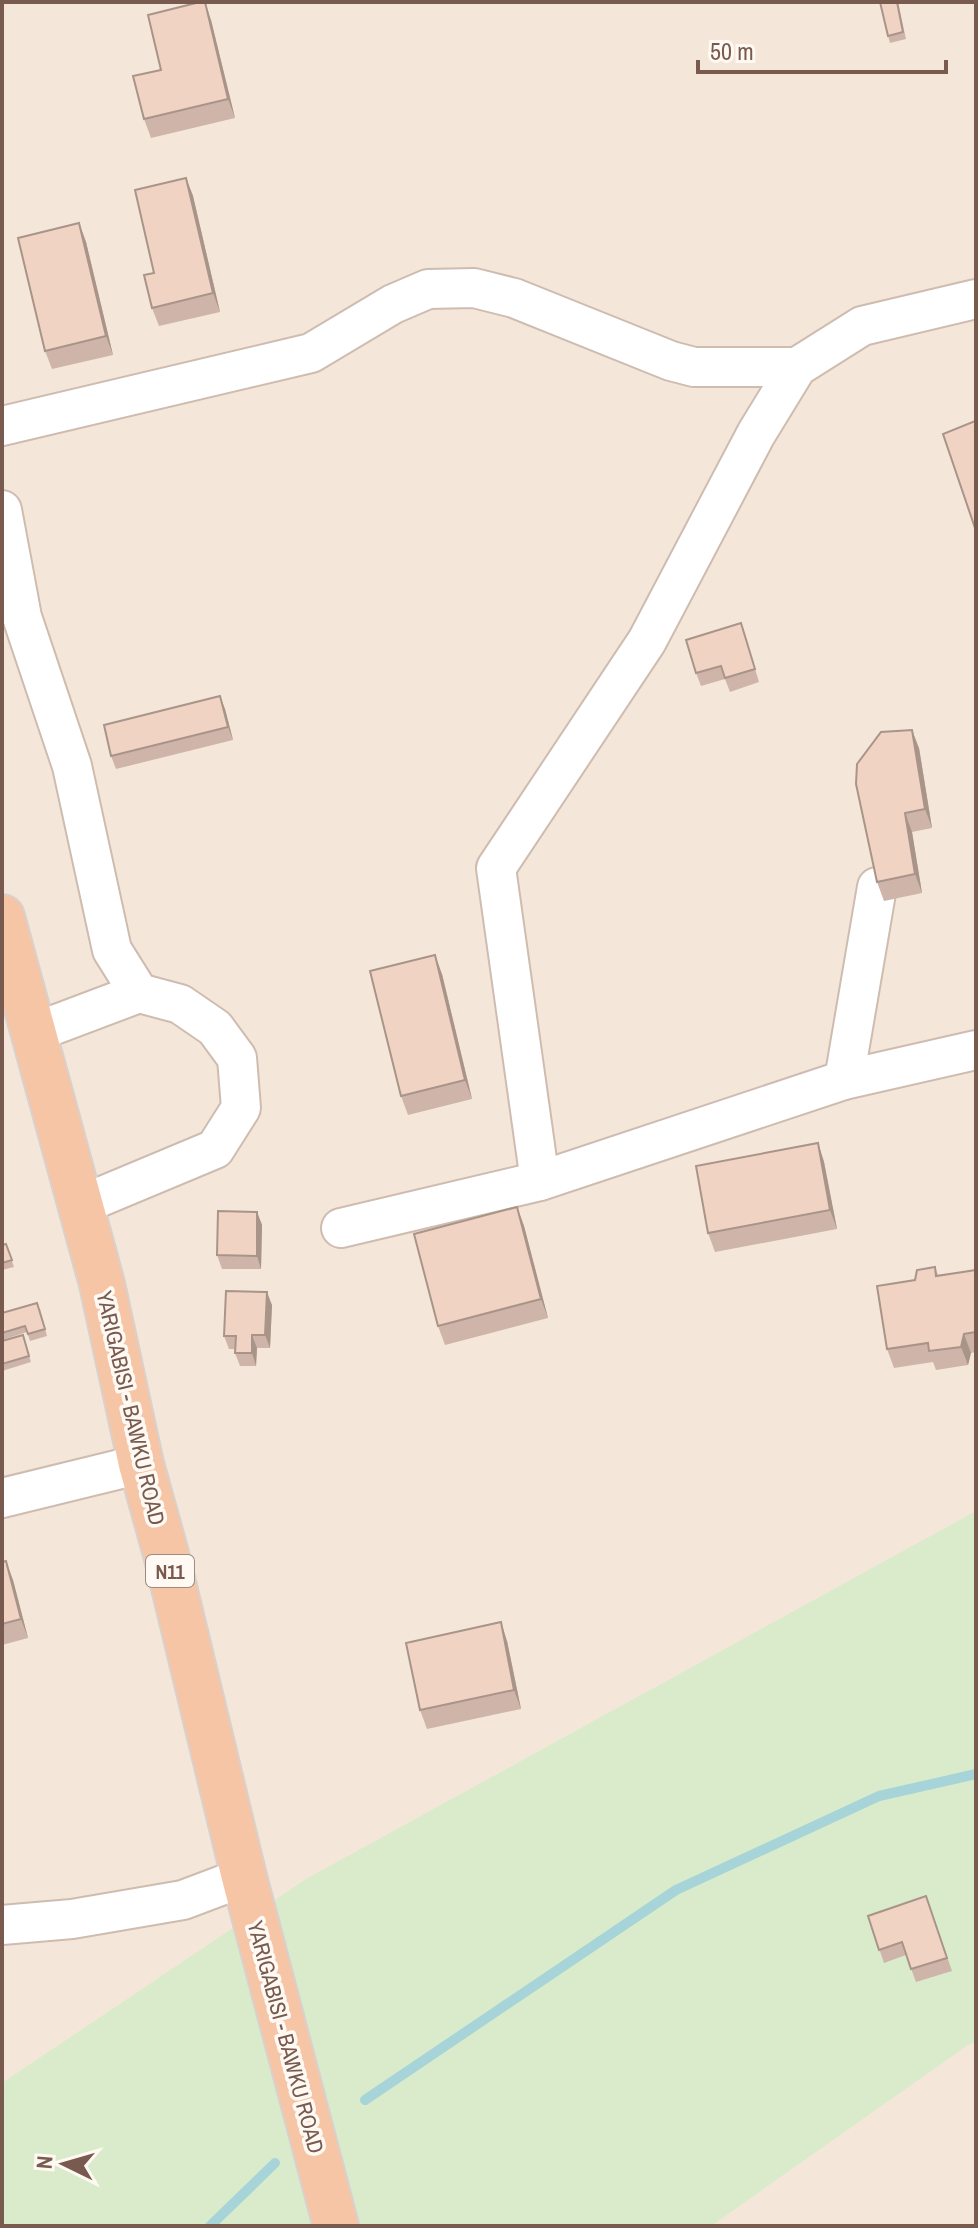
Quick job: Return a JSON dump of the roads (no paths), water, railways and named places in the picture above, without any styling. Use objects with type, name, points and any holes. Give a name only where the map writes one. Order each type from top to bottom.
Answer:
[{"type":"highway","name":"YARIGABISI - BAWKU ROAD","points":[[3,923],[102,1284],[141,1464],[166,1554],[244,1877],[336,2226]]},
{"type":"street","points":[[2,426],[311,353],[393,304],[428,289],[474,288],[514,298],[671,361],[694,367],[797,367]]},
{"type":"street","points":[[540,1181],[496,868],[647,641],[756,434],[797,367],[862,326],[976,299]]},
{"type":"street","points":[[2,510],[22,617],[72,766],[112,950],[139,993]]},
{"type":"street","points":[[844,1080],[877,887]]},
{"type":"street","points":[[33,1033],[139,993],[180,1004],[215,1028],[237,1058],[241,1108],[215,1149],[81,1205]]},
{"type":"street","points":[[341,1228],[540,1181],[844,1080],[976,1050]]},
{"type":"street","points":[[2,1498],[141,1464]]},
{"type":"street","points":[[2,1925],[72,1919],[183,1900],[244,1877]]},
{"type":"waterway","points":[[365,2100],[676,1890],[879,1796],[976,1774]]},
{"type":"waterway","points":[[210,2226],[275,2163]]}]
